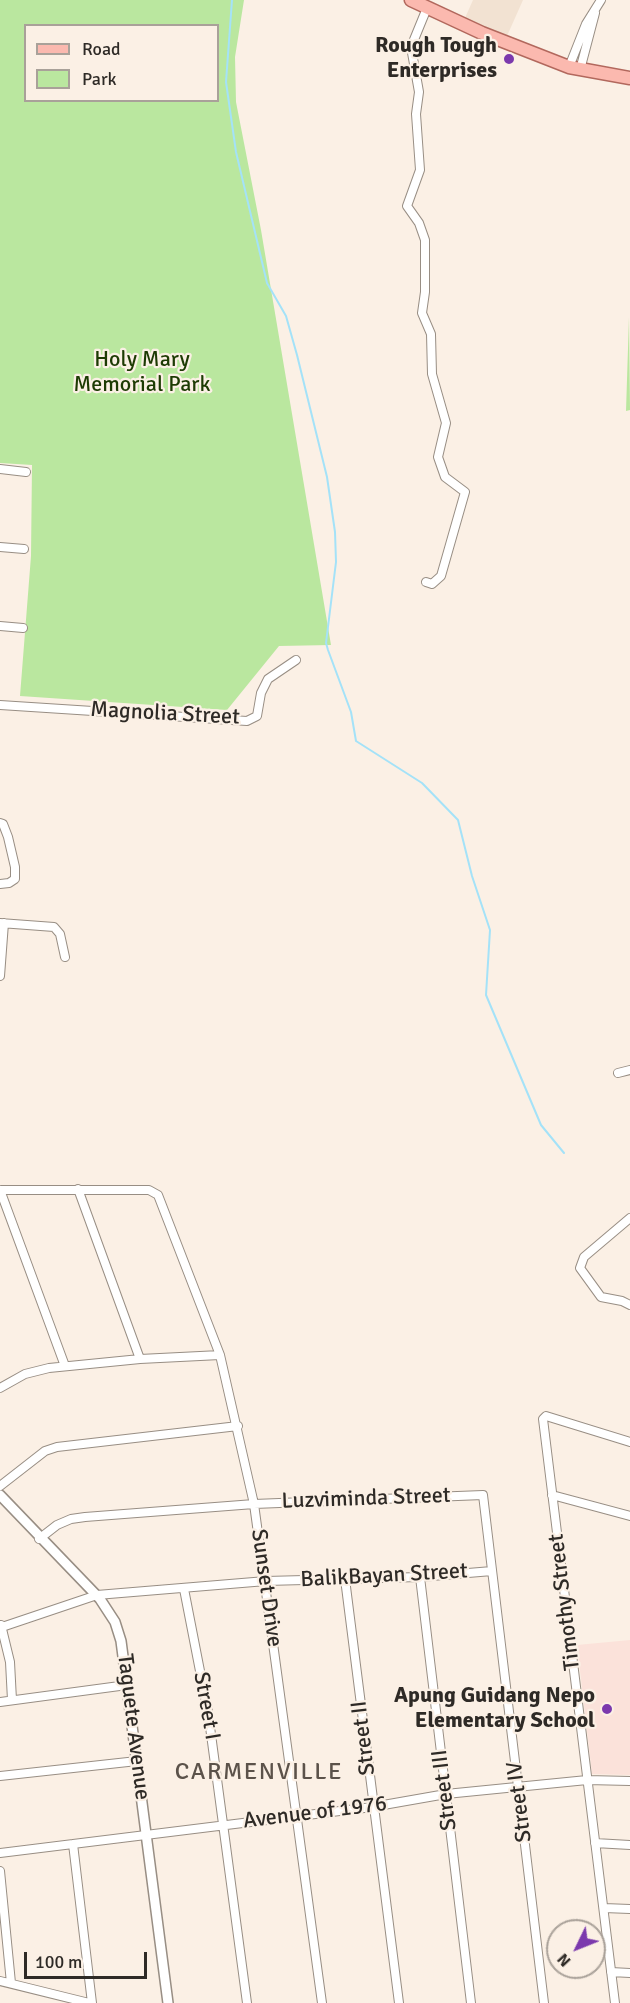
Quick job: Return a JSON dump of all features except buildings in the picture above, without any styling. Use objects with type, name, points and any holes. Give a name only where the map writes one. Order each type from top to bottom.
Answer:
[{"type":"main road","points":[[411,0],[575,68],[630,78]]},
{"type":"street","points":[[575,68],[585,52],[595,13],[601,0]]},
{"type":"street","points":[[426,582],[432,584],[441,576],[465,492],[445,477],[438,457],[446,423],[432,374],[431,334],[422,313],[425,292],[425,240],[419,223],[407,206],[420,170],[416,114],[419,92],[411,47],[427,8]]},
{"type":"street","points":[[575,68],[577,49],[588,20],[595,13]]},
{"type":"street","points":[[577,49],[585,52]]},
{"type":"street","points":[[0,469],[26,472]]},
{"type":"street","points":[[0,547],[24,549]]},
{"type":"street","points":[[0,626],[23,628]]},
{"type":"street","name":"Magnolia Street","points":[[0,705],[247,721],[257,716],[261,693],[268,679],[296,660]]},
{"type":"street","points":[[0,823],[3,824],[8,837],[15,867],[15,879],[9,883],[0,884]]},
{"type":"street","points":[[0,976],[2,923],[54,927],[60,934],[65,957]]},
{"type":"street","points":[[618,1073],[630,1070]]},
{"type":"street","points":[[65,1366],[0,1190],[78,1188],[140,1359]]},
{"type":"street","name":"Sunset Drive","points":[[78,1188],[149,1190],[158,1195],[220,1355],[254,1504],[322,2003]]},
{"type":"street","points":[[630,1218],[584,1257],[580,1268],[601,1297],[630,1305]]},
{"type":"street","points":[[0,1388],[25,1374],[65,1366],[220,1355]]},
{"type":"street","name":"Timothy Street","points":[[615,2003],[543,1419],[546,1416],[630,1442]]},
{"type":"street","points":[[0,1486],[45,1451],[57,1447],[238,1426]]},
{"type":"street","name":"Taguete Avenue","points":[[0,1495],[39,1539],[97,1595],[115,1622],[124,1654],[168,2003]]},
{"type":"street","name":"Luzviminda Street","points":[[39,1539],[71,1519],[254,1504],[483,1495]]},
{"type":"street","name":"Street IV","points":[[483,1495],[544,2003]]},
{"type":"street","points":[[552,1495],[630,1516]]},
{"type":"street","name":"BalikBayan Street","points":[[1,1626],[97,1595],[266,1581],[420,1577],[492,1571]]},
{"type":"street","name":"Street III","points":[[420,1577],[471,2003]]},
{"type":"street","name":"Street II","points":[[345,1579],[372,1807],[399,2003]]},
{"type":"street","name":"Street I","points":[[184,1589],[208,1712],[247,2003]]},
{"type":"street","points":[[1,1626],[10,1662],[12,1700]]},
{"type":"street","points":[[0,1702],[127,1685]]},
{"type":"street","points":[[0,1776],[137,1761]]},
{"type":"street","name":"Avenue of 1976","points":[[0,1853],[372,1807],[446,1794],[587,1780],[630,1781]]},
{"type":"street","points":[[596,1843],[630,1845]]},
{"type":"street","points":[[0,1981],[90,2003],[73,1844]]},
{"type":"street","points":[[0,1871],[11,1983]]},
{"type":"street","points":[[604,1908],[630,1909]]},
{"type":"street","points":[[611,1972],[630,1973]]},
{"type":"shaded area","points":[[473,0],[523,0],[507,36],[465,18]]},
{"type":"shaded area","name":"Apung Guidang Nepo Elementary School","points":[[630,1640],[630,1775],[592,1774],[577,1645]]},
{"type":"green space","name":"Holy Mary Memorial Park","points":[[0,0],[244,0],[235,57],[236,102],[261,230],[331,645],[279,646],[227,710],[20,696],[31,556],[32,465],[0,463]]},
{"type":"green space","points":[[629,317],[630,410],[626,411]]},
{"type":"waterway","points":[[232,0],[226,82],[236,152],[267,283],[286,316],[327,477],[335,532],[336,562],[326,643],[328,650],[351,712],[356,741],[422,783],[458,820],[472,876],[490,930],[486,995],[541,1125],[564,1153]]},
{"type":"place","name":"Rough Tough Enterprises","points":[[509,59]]},
{"type":"place","name":"Apung Guidang Nepo Elementary School","points":[[607,1709]]},
{"type":"district","name":"CARMENVILLE","points":[[259,1773]]}]
